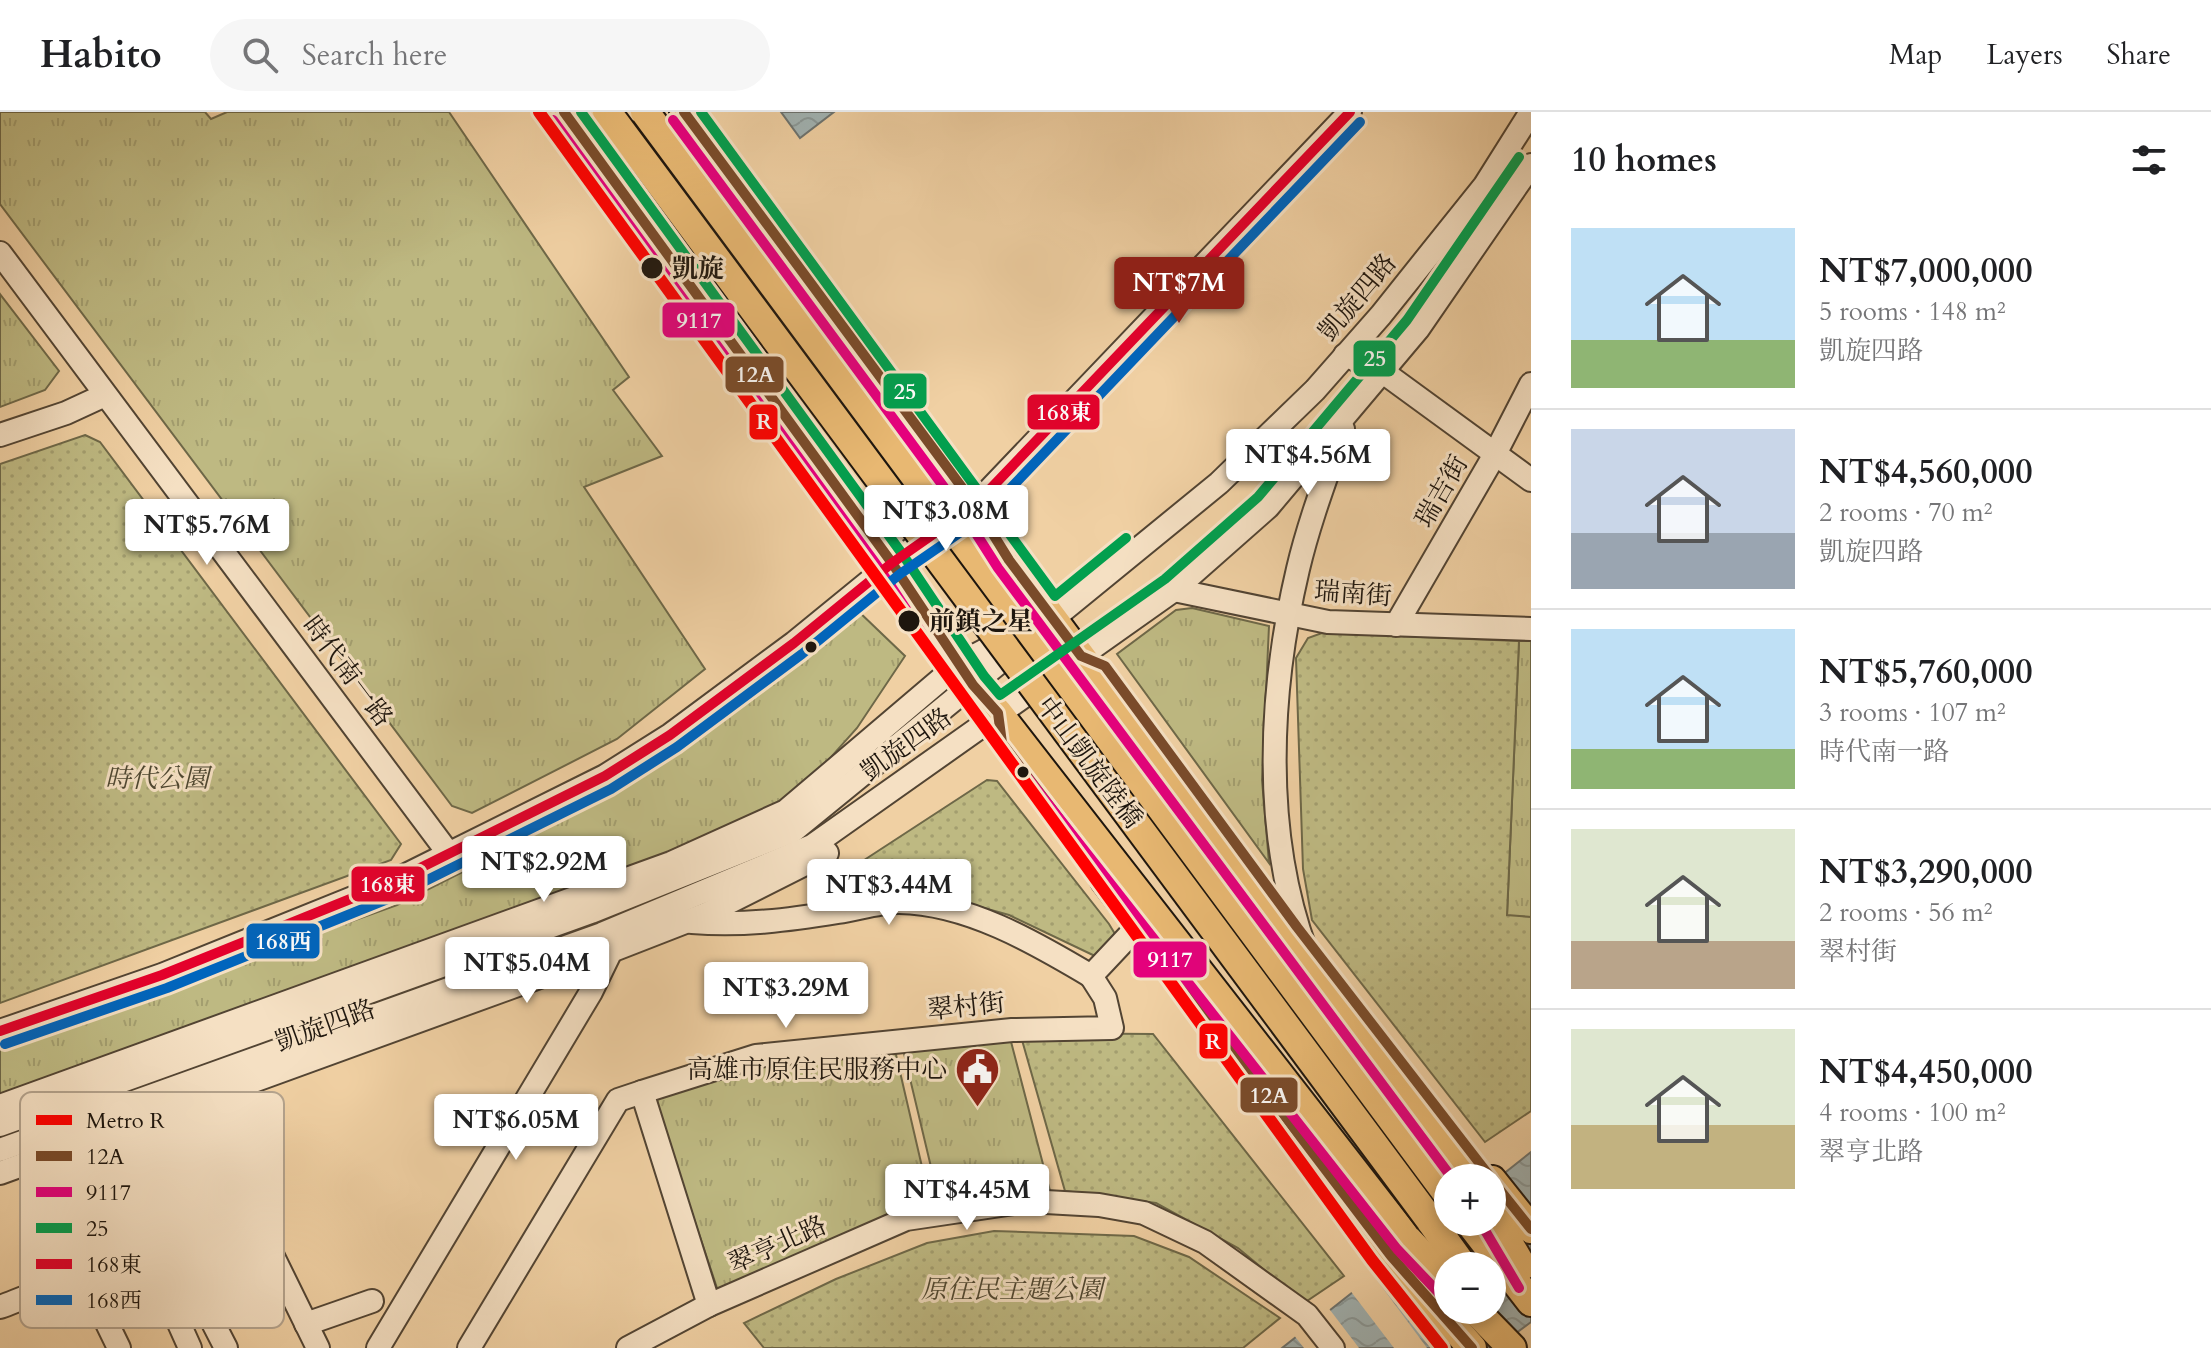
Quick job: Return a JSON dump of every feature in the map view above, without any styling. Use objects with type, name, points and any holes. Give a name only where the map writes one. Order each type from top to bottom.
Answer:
[{"type":"main road","points":[[564,112],[892,563],[966,674],[986,720],[1138,926],[1400,1248],[1434,1272]]},
{"type":"main road","name":"中山凱旋陸橋","points":[[607,112],[1453,1252]]},
{"type":"main road","name":"中山凱旋陸橋","points":[[645,112],[1434,1176]]},
{"type":"main road","points":[[684,112],[975,505],[1009,560],[1313,971],[1473,1164]]},
{"type":"main road","points":[[1081,656],[1105,666],[1475,1164]]},
{"type":"main road","points":[[986,720],[1400,1248],[1472,1348]]},
{"type":"main road","points":[[1506,1201],[1531,1229]]},
{"type":"main road","points":[[1480,1236],[1531,1302]]},
{"type":"main road","points":[[1504,1236],[1531,1281]]},
{"type":"main road","points":[[1491,1324],[1513,1343]]},
{"type":"main road","points":[[1502,1324],[1513,1343]]},
{"type":"street","points":[[0,1031],[162,975],[390,883],[605,776],[670,735],[794,643],[892,563],[975,505],[1350,112]]},
{"type":"street","name":"凱旋四路","points":[[39,1092],[671,863],[786,811],[966,674],[1052,616],[1219,483],[1315,390],[1345,355],[1485,185],[1531,112]]},
{"type":"street","name":"凱旋四路","points":[[162,1092],[602,934],[812,846],[986,720],[1174,590],[1268,507],[1418,329],[1531,165]]},
{"type":"street","name":"時代南一路","points":[[0,253],[449,854]]},
{"type":"street","points":[[1345,355],[1383,372],[1494,456],[1531,480]]},
{"type":"street","name":"瑞吉街","points":[[1396,625],[1494,456],[1531,384]]},
{"type":"street","points":[[0,435],[66,413],[105,395]]},
{"type":"street","points":[[1313,971],[1297,927],[1283,863],[1275,770],[1278,684],[1298,568],[1347,416]]},
{"type":"street","name":"瑞南街","points":[[1174,590],[1289,616],[1396,625],[1531,629]]},
{"type":"street","name":"凱旋四路","points":[[92,1092],[591,912],[793,831],[966,674]]},
{"type":"street","name":"凱旋四路","points":[[225,1092],[611,951],[687,921],[819,859],[965,753],[986,720]]},
{"type":"street","points":[[687,921],[738,925],[897,902],[934,907],[1027,937],[1091,976],[1138,926]]},
{"type":"street","points":[[378,1348],[591,992],[611,951]]},
{"type":"street","name":"翠村街","points":[[642,1092],[756,1056],[1012,1030],[1112,1028],[1105,998],[1091,976]]},
{"type":"street","points":[[469,1348],[618,1100],[642,1092],[709,1305]]},
{"type":"street","name":"凱旋四路","points":[[0,1106],[20,1099]]},
{"type":"street","name":"凱旋四路","points":[[0,1125],[20,1118]]},
{"type":"street","name":"凱旋四路","points":[[0,1150],[20,1143]]},
{"type":"street","name":"凱旋四路","points":[[0,1173],[20,1166]]},
{"type":"street","name":"翠亨北路","points":[[642,1345],[709,1305],[906,1219],[1028,1201],[1099,1205],[1144,1213],[1205,1242],[1307,1315],[1333,1348]]},
{"type":"street","points":[[284,1279],[318,1348]]},
{"type":"street","points":[[0,1307],[20,1300]]},
{"type":"street","points":[[306,1324],[372,1301]]},
{"type":"street","points":[[109,1328],[119,1348]]},
{"type":"street","points":[[181,1328],[190,1348]]},
{"type":"street","points":[[216,1328],[226,1348]]},
{"type":"green space","points":[[0,112],[205,112],[211,119],[227,112],[449,112],[629,377],[613,390],[662,456],[584,487],[705,669],[617,739],[472,813],[452,806],[0,204]]},
{"type":"green space","points":[[0,294],[59,371],[45,390],[0,407]]},
{"type":"green space","name":"時代公園","points":[[85,435],[100,442],[401,844],[391,860],[0,1003],[0,464]]},
{"type":"green space","points":[[1192,608],[1269,626],[1262,780],[1269,863],[1117,654],[1176,610]]},
{"type":"green space","points":[[856,609],[905,656],[857,728],[807,784],[779,805],[669,855],[0,1101],[0,1047],[397,905],[518,844],[632,776]]},
{"type":"green space","points":[[1322,633],[1519,641],[1507,915],[1531,917],[1531,1111],[1485,1142],[1312,920],[1303,869],[1296,658],[1308,638]]},
{"type":"green space","points":[[1519,641],[1531,641],[1531,917],[1507,916]]},
{"type":"green space","points":[[987,780],[997,781],[1109,924],[1115,934],[1112,946],[1095,956],[1009,915],[959,901],[816,908],[809,896]]},
{"type":"green space","points":[[1020,1033],[1153,1034],[1344,1276],[1304,1303],[1238,1248],[1156,1203],[1065,1191]]},
{"type":"green space","points":[[1009,1034],[1050,1191],[941,1209],[902,1045]]},
{"type":"green space","points":[[894,1046],[932,1210],[719,1294],[654,1099],[757,1061]]},
{"type":"green space","name":"原住民主題公園","points":[[994,1231],[1134,1236],[1189,1257],[1280,1318],[1243,1348],[764,1348],[744,1323],[836,1279],[927,1243]]},
{"type":"water","points":[[781,112],[834,112],[800,138]]},
{"type":"water","points":[[1531,1152],[1531,1322],[1496,1348],[1282,1348],[1434,1228],[1434,1236],[1506,1236],[1506,1172]]},
{"type":"pier","points":[[1371,1272],[1427,1348],[1394,1348],[1349,1289]]},
{"type":"pier","points":[[1327,1306],[1359,1348],[1304,1348],[1293,1334]]},
{"type":"metro line","name":"R","points":[[539,112],[1372,1260],[1442,1348]]},
{"type":"transit line","name":"12A","points":[[564,112],[892,563],[973,685],[998,713],[1002,743],[1391,1256],[1472,1348]]},
{"type":"transit line","name":"25","points":[[581,112],[903,555],[1000,695],[1165,579],[1258,497],[1407,320],[1519,157]]},
{"type":"transit line","name":"12A","points":[[684,112],[975,505],[1009,560],[1081,656],[1105,666],[1297,927],[1480,1164]]},
{"type":"transit line","name":"25","points":[[701,112],[1055,596],[1126,538]]},
{"type":"transit line","name":"168東","points":[[0,1031],[162,975],[390,883],[605,776],[670,735],[794,643],[892,563],[975,505],[1350,112]]},
{"type":"transit line","name":"9117","points":[[553,120],[881,571],[961,693],[1397,1249],[1434,1288]]},
{"type":"transit line","name":"9117","points":[[673,120],[963,513],[998,568],[1442,1164]]},
{"type":"transit line","name":"168西","points":[[5,1044],[167,988],[395,896],[611,789],[677,747],[802,654],[900,574],[984,516],[1360,122]]},
{"type":"transit line","name":"12A","points":[[1506,1198],[1531,1229]]},
{"type":"transit line","name":"9117","points":[[1488,1236],[1519,1288]]},
{"type":"place","name":"凱旋","points":[[652,268]]},
{"type":"place","name":"前鎮之星","points":[[909,621]]},
{"type":"place","name":"高雄市原住民服務中心","points":[[978,1108]]}]
